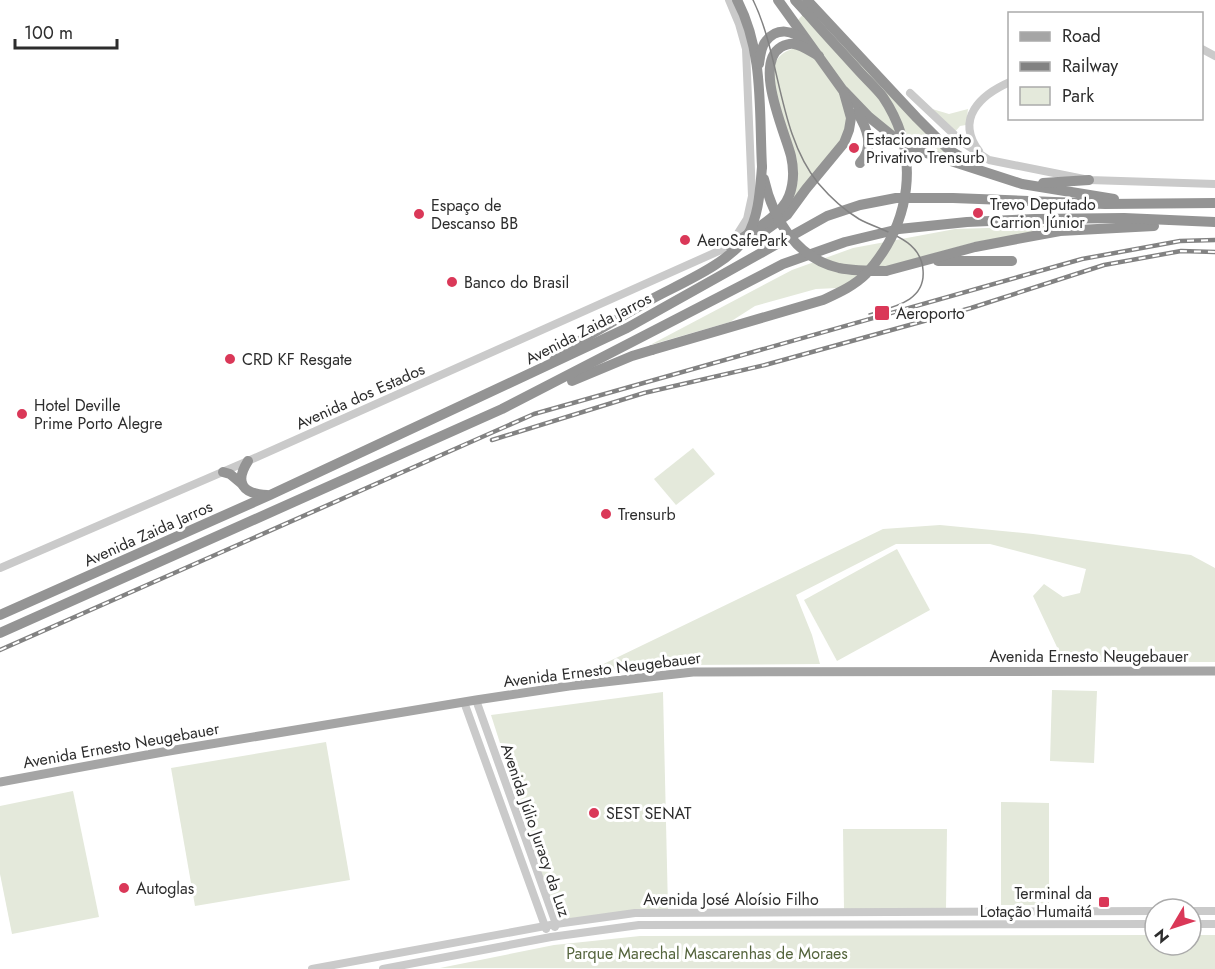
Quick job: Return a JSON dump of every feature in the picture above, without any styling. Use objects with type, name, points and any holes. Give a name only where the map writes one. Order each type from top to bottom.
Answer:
[{"type":"highway","points":[[503,387],[714,265],[747,236],[760,195],[762,167],[758,67],[751,33],[737,0]]},
{"type":"highway","points":[[778,0],[844,91],[866,126],[869,136],[866,157],[860,163]]},
{"type":"highway","points":[[502,409],[632,356],[823,300],[848,288],[865,275],[879,256],[901,219],[908,183],[906,155],[898,128],[883,98],[795,0]]},
{"type":"highway","points":[[807,0],[949,150],[983,170]]},
{"type":"highway","points":[[758,67],[764,42],[774,34],[784,32],[796,34],[819,56]]},
{"type":"highway","points":[[730,246],[782,210],[794,178],[791,157],[772,100],[770,76],[772,57],[776,51],[789,44],[796,44],[819,56]]},
{"type":"highway","points":[[730,246],[759,235],[787,215],[844,144],[851,118],[844,91]]},
{"type":"highway","points":[[844,91],[869,117],[896,139],[942,159],[1022,184],[1141,204]]},
{"type":"highway","points":[[762,167],[768,198],[791,239],[813,257],[839,268],[856,271],[886,271],[975,247],[1060,231],[1215,223]]},
{"type":"highway","points":[[1022,184],[1089,180]]},
{"type":"highway","name":"Avenida Zaida Jarros","points":[[0,615],[270,495],[627,328],[827,216],[860,204],[896,198],[1105,204],[1215,203]]},
{"type":"highway","name":"Avenida Zaida Jarros","points":[[0,633],[502,409],[783,264],[845,242],[900,228],[968,222],[1124,218],[1215,223]]},
{"type":"highway","points":[[922,261],[1012,261]]},
{"type":"highway","points":[[242,484],[243,468],[248,461]]},
{"type":"highway","points":[[223,472],[230,474],[250,494],[270,495]]},
{"type":"main road","name":"Avenida Ernesto Neugebauer","points":[[0,782],[163,752],[464,702],[569,686],[693,672],[1215,671]]},
{"type":"street","points":[[729,0],[740,24],[746,49],[752,196],[747,219],[730,246]]},
{"type":"street","points":[[989,160],[978,151],[973,142],[970,129],[973,113],[980,99],[993,89],[1008,83]]},
{"type":"street","points":[[909,93],[962,142],[989,160],[1089,180],[1215,184]]},
{"type":"street","name":"Avenida dos Estados","points":[[0,568],[248,461],[730,246]]},
{"type":"street","name":"Avenida Júlio Juracy da Luz","points":[[477,700],[556,924],[551,937]]},
{"type":"street","name":"Avenida Júlio Juracy da Luz","points":[[464,702],[544,926],[551,937]]},
{"type":"street","name":"Avenida José Aloísio Filho","points":[[312,969],[544,926],[635,913],[1143,911]]},
{"type":"street","name":"Avenida José Aloísio Filho","points":[[383,969],[551,937],[639,925],[1143,924]]},
{"type":"green space","points":[[807,10],[956,158],[904,140],[876,121],[852,95],[798,20]]},
{"type":"green space","points":[[796,48],[818,59],[835,83],[844,103],[847,118],[843,139],[785,212],[798,181],[797,165],[778,103],[773,75],[775,64],[781,55]]},
{"type":"green space","points":[[929,108],[949,114],[968,109],[966,125],[960,126],[954,133]]},
{"type":"green space","points":[[1074,225],[976,242],[888,266],[838,288],[816,289],[755,306],[730,322],[650,345],[792,270],[853,248],[955,229]]},
{"type":"green space","points":[[693,448],[715,474],[676,505],[654,479]]},
{"type":"green space","points":[[940,525],[1033,534],[1191,555],[1215,568],[1215,662],[1064,662],[1033,596],[1044,584],[1063,597],[1080,593],[1086,569],[990,544],[896,544],[796,595],[812,635],[820,664],[685,665],[589,671],[883,529]]},
{"type":"green space","points":[[897,549],[930,610],[837,661],[804,600]]},
{"type":"green space","points":[[1052,690],[1097,691],[1094,763],[1050,761]]},
{"type":"green space","name":"SEST SENAT","points":[[663,692],[668,909],[557,921],[491,715]]},
{"type":"green space","points":[[326,742],[350,880],[195,906],[171,768]]},
{"type":"green space","points":[[73,791],[99,917],[12,934],[0,874],[0,806]]},
{"type":"green space","points":[[1001,802],[1049,803],[1049,905],[1001,905]]},
{"type":"green space","points":[[843,829],[947,829],[946,909],[844,910]]},
{"type":"green space","name":"Parque Marechal Mascarenhas de Moraes","points":[[1143,935],[1143,957],[1203,957],[1203,935],[1215,935],[1215,969],[440,968],[554,945],[640,936]]},
{"type":"tram line","points":[[753,0],[769,46],[787,119],[805,163],[818,183],[832,198],[859,219],[908,243],[921,259],[922,281],[913,296],[897,305],[869,314]]},
{"type":"railway","points":[[0,650],[534,414],[1082,259],[1180,241],[1215,240]]},
{"type":"railway","points":[[492,440],[644,393],[765,365],[971,308],[1104,265],[1181,251],[1215,252]]},
{"type":"place","name":"Estacionamento Privativo Trensurb","points":[[854,148]]},
{"type":"place","name":"Trevo Deputado Carrion Júnior","points":[[978,213]]},
{"type":"place","name":"Espaço de Descanso BB","points":[[419,214]]},
{"type":"place","name":"AeroSafePark","points":[[685,240]]},
{"type":"place","name":"Banco do Brasil","points":[[452,282]]},
{"type":"place","name":"Aeroporto","points":[[882,313]]},
{"type":"place","name":"CRD KF Resgate","points":[[230,359]]},
{"type":"place","name":"Hotel Deville Prime Porto Alegre","points":[[22,414]]},
{"type":"place","name":"Trensurb","points":[[606,514]]},
{"type":"place","name":"SEST SENAT","points":[[594,813]]},
{"type":"place","name":"Autoglas","points":[[124,888]]},
{"type":"place","name":"Terminal da Lotação Humaitá","points":[[1104,902]]}]
